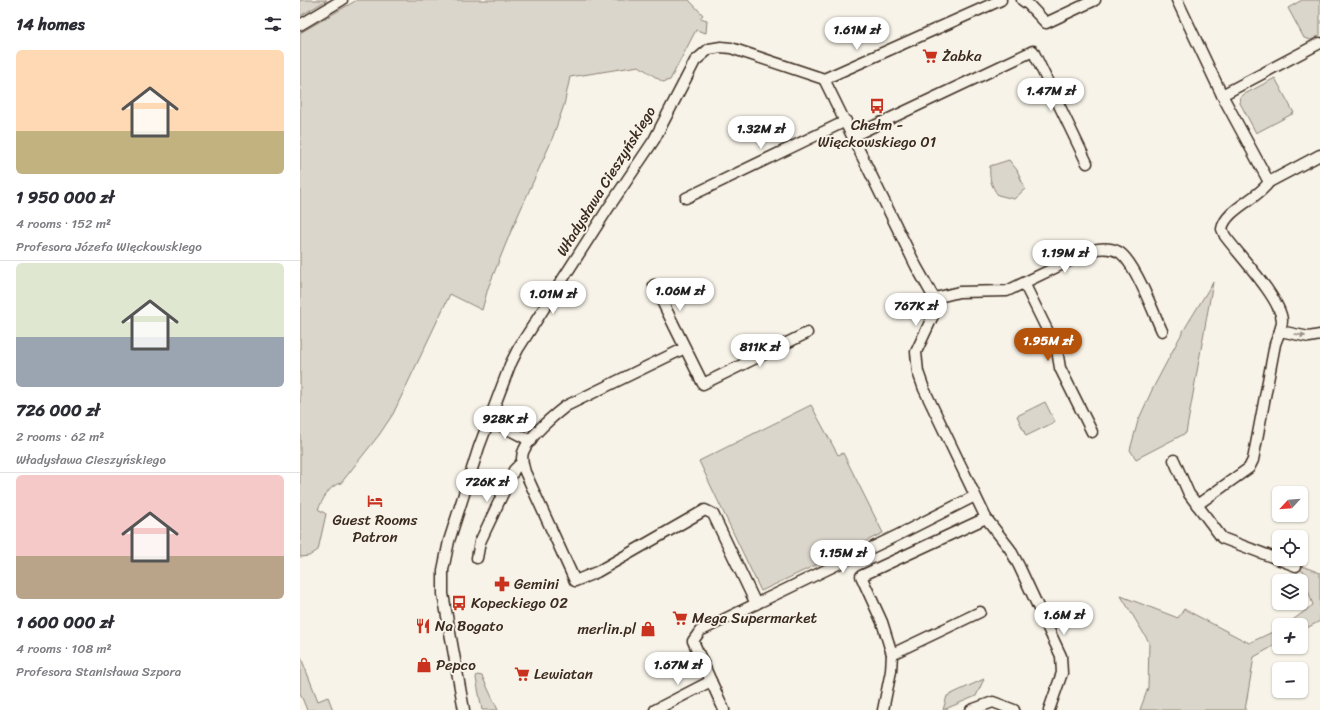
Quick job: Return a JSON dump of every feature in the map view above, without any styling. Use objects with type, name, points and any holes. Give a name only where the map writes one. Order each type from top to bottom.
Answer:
[{"type":"street","points":[[300,25],[342,0]]},
{"type":"street","points":[[1001,0],[824,79],[916,266],[938,305],[916,352],[918,372],[924,389],[986,518],[1010,549],[1061,656],[1062,673],[1049,710]]},
{"type":"street","points":[[1022,0],[1029,5],[1046,23],[1095,0]]},
{"type":"street","points":[[1177,0],[1222,95],[1269,182]]},
{"type":"street","points":[[1222,95],[1320,44]]},
{"type":"street","name":"Władysława Cieszyńskiego","points":[[464,710],[443,594],[443,570],[450,541],[490,420],[518,349],[607,210],[654,140],[696,61],[709,49],[732,48],[824,79]]},
{"type":"street","points":[[853,136],[1033,51],[1087,163]]},
{"type":"street","points":[[686,198],[846,121]]},
{"type":"street","points":[[1197,505],[1249,468],[1253,460],[1275,344],[1282,321],[1277,303],[1225,236],[1222,229],[1228,217],[1264,190],[1269,182],[1320,155]]},
{"type":"street","points":[[935,298],[959,292],[1007,291],[1092,250],[1107,248],[1121,253],[1131,264],[1162,331]]},
{"type":"street","points":[[1024,283],[1057,350],[1060,368],[1092,432]]},
{"type":"street","points":[[654,285],[703,384],[807,333]]},
{"type":"street","points":[[1280,331],[1309,337],[1320,335]]},
{"type":"street","points":[[685,348],[566,406],[554,415],[531,441],[524,450],[522,462],[528,480],[575,581],[597,572],[705,510],[713,514],[756,604]]},
{"type":"street","points":[[490,420],[531,441]]},
{"type":"street","points":[[1174,460],[1189,494],[1222,538],[1272,557]]},
{"type":"street","points":[[477,558],[480,542],[514,470],[522,462]]},
{"type":"street","points":[[724,710],[693,641],[700,631],[975,496]]},
{"type":"street","points":[[883,710],[891,671],[892,654],[882,622],[861,576],[986,518]]},
{"type":"street","points":[[892,654],[980,612]]},
{"type":"street","points":[[655,710],[711,681]]},
{"type":"street","points":[[971,710],[994,702],[1014,710]]},
{"type":"shaded area","points":[[300,0],[327,0],[300,16]]},
{"type":"shaded area","points":[[357,0],[689,0],[703,15],[700,18],[707,20],[706,33],[696,30],[670,80],[663,82],[639,66],[570,77],[564,105],[551,142],[511,231],[488,288],[482,310],[450,294],[393,414],[379,435],[341,483],[337,484],[327,493],[318,509],[326,514],[318,550],[309,556],[300,557],[300,33]]},
{"type":"shaded area","points":[[1302,0],[1320,0],[1320,35],[1311,40],[1304,38],[1288,8]]},
{"type":"shaded area","points":[[1275,78],[1294,113],[1256,133],[1240,103],[1241,96]]},
{"type":"shaded area","points":[[1009,160],[1017,170],[1025,189],[1014,199],[998,195],[990,178],[990,166]]},
{"type":"shaded area","points":[[1213,282],[1186,433],[1136,459],[1130,450],[1138,421],[1152,390],[1182,333]]},
{"type":"shaded area","points":[[1045,402],[1055,422],[1026,436],[1017,416]]},
{"type":"shaded area","points":[[811,405],[838,455],[843,453],[883,533],[761,591],[699,461]]},
{"type":"shaded area","points":[[1302,566],[1320,573],[1320,621],[1308,627],[1308,618],[1295,618],[1313,605],[1308,590],[1308,574],[1300,570]]},
{"type":"shaded area","points":[[1121,596],[1178,618],[1184,609],[1249,643],[1272,632],[1272,647],[1254,657],[1245,710],[1140,710],[1148,688],[1149,642]]},
{"type":"shaded area","points":[[300,655],[318,701],[328,697],[333,710],[307,710],[300,693]]},
{"type":"shaded area","points":[[477,675],[482,676],[498,710],[482,710],[476,678]]},
{"type":"shaded area","points":[[984,679],[976,696],[943,710],[947,696]]},
{"type":"place","name":"Żabka","points":[[930,56]]},
{"type":"place","name":"Chełm - Więckowskiego 01","points":[[877,106]]},
{"type":"place","name":"Guest Rooms Patron","points":[[375,501]]},
{"type":"place","name":"Gemini","points":[[502,584]]},
{"type":"place","name":"Kopeckiego 02","points":[[459,603]]},
{"type":"place","name":"Mega Supermarket","points":[[680,618]]},
{"type":"place","name":"Na Bogato","points":[[423,626]]},
{"type":"place","name":"merlin.pl","points":[[648,629]]},
{"type":"place","name":"Pepco","points":[[424,665]]},
{"type":"place","name":"Lewiatan","points":[[522,674]]}]
